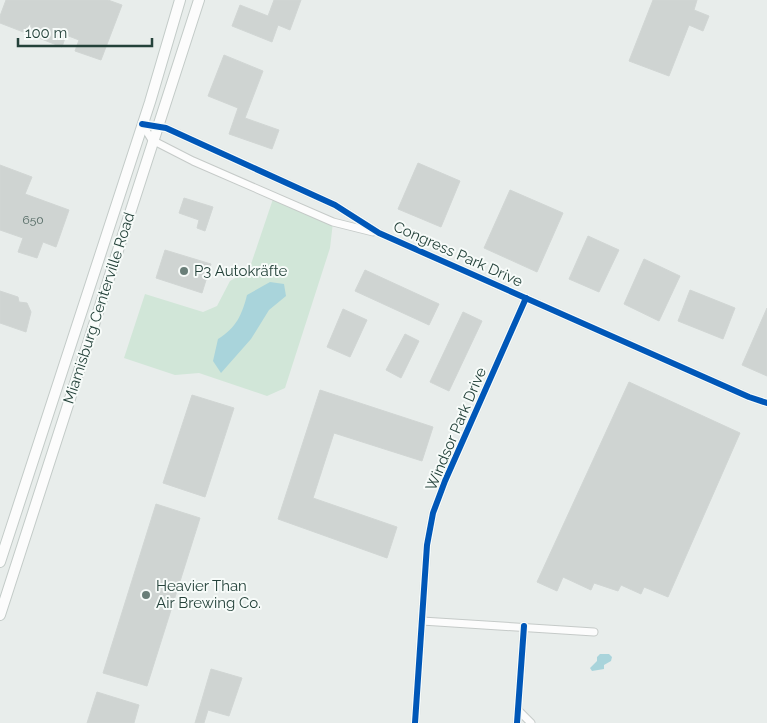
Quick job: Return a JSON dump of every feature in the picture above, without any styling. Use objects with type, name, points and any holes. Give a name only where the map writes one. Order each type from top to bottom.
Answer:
[{"type":"main road","name":"Miamisburg Centerville Road","points":[[0,562],[91,284],[180,0]]},
{"type":"main road","name":"Miamisburg Centerville Road","points":[[0,615],[152,140],[199,0]]},
{"type":"main road","points":[[91,284],[105,289]]},
{"type":"street","name":"Congress Park Drive","points":[[142,124],[157,126],[336,206],[378,233],[749,397],[767,403]]},
{"type":"street","points":[[142,124],[152,140]]},
{"type":"street","name":"Congress Park Drive","points":[[152,140],[194,161],[333,222],[378,233]]},
{"type":"street","name":"Windsor Park Drive","points":[[415,723],[427,545],[433,513],[526,298]]},
{"type":"street","points":[[422,621],[524,626],[594,632]]},
{"type":"street","points":[[517,723],[524,626]]},
{"type":"street","points":[[519,711],[531,723]]},
{"type":"green space","points":[[274,196],[333,222],[330,248],[285,388],[267,396],[199,373],[175,375],[124,358],[145,294],[203,312],[217,306],[230,281],[249,270]]},
{"type":"water","points":[[270,282],[284,284],[286,296],[269,310],[251,339],[221,373],[213,361],[218,339],[234,326],[243,309],[247,295]]},
{"type":"water","points":[[600,654],[609,654],[612,657],[611,661],[604,665],[604,669],[592,671],[590,668],[597,661],[597,657]]},
{"type":"building","points":[[6,0],[108,0],[122,5],[101,60],[75,51],[79,40],[66,35],[62,47],[0,23],[0,16]]},
{"type":"building","points":[[274,0],[301,0],[290,30],[278,25],[272,42],[232,26],[240,5],[268,16]]},
{"type":"building","points":[[653,0],[697,0],[694,10],[709,16],[703,31],[689,25],[669,76],[629,61]]},
{"type":"building","points":[[224,55],[263,71],[245,118],[279,130],[272,149],[229,134],[238,108],[208,96]]},
{"type":"building","points":[[418,163],[460,181],[441,227],[398,209]]},
{"type":"building","points":[[0,165],[32,177],[25,194],[69,210],[56,247],[43,242],[37,258],[18,252],[23,238],[0,230]]},
{"type":"building","points":[[510,190],[563,213],[537,272],[484,248]]},
{"type":"building","points":[[184,198],[213,207],[205,231],[197,228],[199,220],[179,213]]},
{"type":"building","points":[[588,236],[619,250],[599,292],[569,279]]},
{"type":"building","name":"P3 Autokräfte","points":[[165,250],[211,264],[202,293],[156,278]]},
{"type":"building","points":[[644,259],[680,276],[659,321],[624,304]]},
{"type":"building","points":[[365,270],[439,304],[429,325],[355,291]]},
{"type":"building","points":[[690,290],[735,308],[723,339],[678,321]]},
{"type":"building","points":[[0,291],[18,297],[19,302],[27,303],[31,312],[26,332],[0,323]]},
{"type":"building","points":[[767,308],[767,376],[742,365]]},
{"type":"building","points":[[343,309],[367,320],[350,357],[327,347]]},
{"type":"building","points":[[463,312],[482,321],[449,391],[430,382]]},
{"type":"building","points":[[405,334],[419,341],[401,378],[386,370]]},
{"type":"building","points":[[629,382],[740,433],[668,597],[644,587],[641,594],[621,585],[618,591],[594,583],[591,590],[563,577],[557,591],[537,582]]},
{"type":"building","points":[[320,390],[433,427],[422,461],[334,433],[313,498],[397,527],[387,558],[278,519]]},
{"type":"building","points":[[192,395],[234,408],[205,497],[163,483]]},
{"type":"building","points":[[156,504],[200,518],[147,686],[103,673]]},
{"type":"building","points":[[211,669],[242,678],[229,716],[208,710],[204,723],[195,723]]},
{"type":"building","points":[[97,692],[139,705],[134,723],[87,723]]},
{"type":"cycle path","points":[[142,124],[166,128],[335,205],[379,233],[749,397],[767,403]]},
{"type":"cycle path","points":[[415,723],[427,545],[433,513],[445,481],[526,298]]},
{"type":"cycle path","points":[[517,723],[524,626]]},
{"type":"place","name":"P3 Autokräfte","points":[[184,271]]},
{"type":"place","name":"Heavier Than Air Brewing Co.","points":[[146,595]]}]
